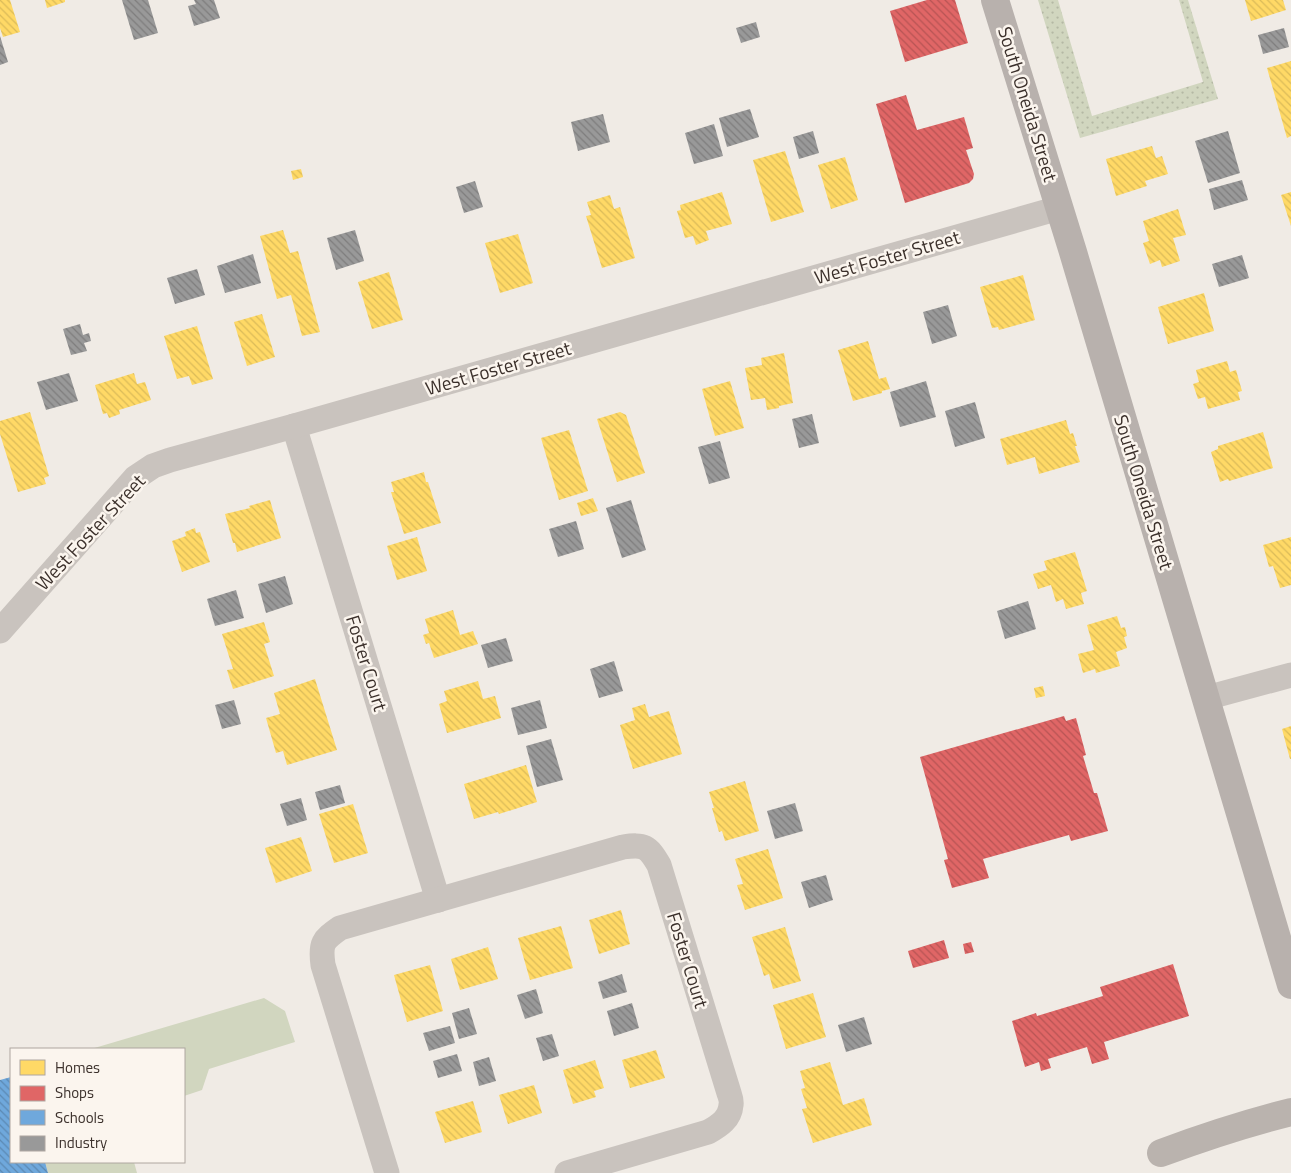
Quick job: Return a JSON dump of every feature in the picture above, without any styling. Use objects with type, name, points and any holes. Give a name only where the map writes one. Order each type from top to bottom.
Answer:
[{"type":"main road","name":"South Oneida Street","points":[[995,0],[1291,985]]},
{"type":"main road","points":[[1161,1153],[1219,1133],[1291,1112]]},
{"type":"street","name":"West Foster Street","points":[[0,631],[136,478],[153,466],[1059,208]]},
{"type":"street","name":"Foster Court","points":[[294,426],[438,900]]},
{"type":"street","points":[[1206,698],[1291,675]]},
{"type":"street","name":"Foster Court","points":[[387,1173],[323,965],[321,953],[323,943],[340,928],[623,847],[645,847],[653,854],[659,865],[729,1093],[731,1105],[727,1118],[720,1126],[708,1132],[567,1173]]},
{"type":"green space","points":[[1038,0],[1058,0],[1092,116],[1203,82],[1179,0],[1188,0],[1218,99],[1080,138]]},
{"type":"green space","points":[[264,998],[285,1011],[295,1042],[209,1069],[202,1090],[185,1096],[185,1048],[94,1048]]},
{"type":"green space","points":[[45,1163],[134,1163],[137,1173],[48,1173]]},
{"type":"building: Homes","points":[[0,0],[10,0],[20,32],[3,37],[0,28]]},
{"type":"building: Homes","points":[[45,0],[65,0],[65,2],[47,8]]},
{"type":"building: Homes","points":[[1245,0],[1283,0],[1286,10],[1251,21]]},
{"type":"building: Homes","points":[[1291,61],[1291,136],[1287,138],[1267,68]]},
{"type":"building: Homes","points":[[1152,146],[1156,158],[1162,156],[1168,174],[1145,181],[1147,186],[1116,196],[1106,159]]},
{"type":"building: Homes","points":[[785,151],[804,212],[771,222],[753,160]]},
{"type":"building: Homes","points":[[845,157],[858,200],[831,209],[818,165]]},
{"type":"building: Homes","points":[[301,169],[303,177],[293,180],[291,171]]},
{"type":"building: Homes","points":[[722,192],[732,224],[706,231],[709,240],[696,245],[693,236],[685,238],[677,211],[681,210],[680,205]]},
{"type":"building: Homes","points":[[1291,192],[1291,226],[1281,195]]},
{"type":"building: Homes","points":[[610,195],[614,209],[620,207],[635,258],[602,268],[586,216],[591,215],[587,202]]},
{"type":"building: Homes","points":[[1178,209],[1186,235],[1173,238],[1180,261],[1162,267],[1160,260],[1150,264],[1143,243],[1149,241],[1143,221]]},
{"type":"building: Homes","points":[[283,230],[290,253],[298,251],[320,332],[302,336],[291,295],[277,299],[260,236]]},
{"type":"building: Homes","points":[[518,234],[533,283],[500,293],[485,243]]},
{"type":"building: Homes","points":[[389,272],[403,320],[372,329],[358,282]]},
{"type":"building: Homes","points":[[1023,275],[1035,320],[999,330],[998,327],[992,328],[980,287]]},
{"type":"building: Homes","points":[[1204,293],[1214,331],[1168,344],[1158,307]]},
{"type":"building: Homes","points":[[262,314],[275,357],[247,366],[234,322]]},
{"type":"building: Homes","points":[[197,326],[213,379],[192,385],[189,376],[177,379],[164,336]]},
{"type":"building: Homes","points":[[868,341],[879,379],[886,377],[890,389],[853,401],[838,350]]},
{"type":"building: Homes","points":[[784,353],[793,403],[767,410],[765,398],[751,400],[745,368],[762,365],[761,358]]},
{"type":"building: Homes","points":[[1227,361],[1230,372],[1236,370],[1242,391],[1238,392],[1240,400],[1208,409],[1205,397],[1198,399],[1193,384],[1199,382],[1196,370]]},
{"type":"building: Homes","points":[[134,373],[137,384],[145,382],[151,400],[119,410],[120,414],[109,418],[107,413],[103,414],[95,385]]},
{"type":"building: Homes","points":[[730,381],[744,428],[715,436],[702,389]]},
{"type":"building: Homes","points":[[30,412],[49,476],[44,478],[46,484],[18,492],[0,434],[0,421]]},
{"type":"building: Homes","points":[[620,412],[626,415],[645,473],[617,482],[597,419]]},
{"type":"building: Homes","points":[[1066,420],[1070,434],[1073,433],[1080,462],[1039,474],[1035,457],[1007,465],[1000,439]]},
{"type":"building: Homes","points":[[569,430],[588,491],[559,500],[541,438]]},
{"type":"building: Homes","points":[[1263,432],[1273,468],[1220,482],[1211,452],[1218,449],[1218,446]]},
{"type":"building: Homes","points":[[424,472],[441,523],[404,534],[391,492],[394,492],[391,482]]},
{"type":"building: Homes","points":[[593,498],[598,511],[581,516],[577,503]]},
{"type":"building: Homes","points":[[270,500],[281,538],[237,552],[225,514],[250,508],[249,506]]},
{"type":"building: Homes","points":[[195,528],[196,533],[200,532],[210,562],[182,572],[172,541],[186,536],[185,532]]},
{"type":"building: Homes","points":[[417,537],[427,571],[397,580],[387,546]]},
{"type":"building: Homes","points":[[1291,537],[1291,585],[1280,588],[1273,566],[1269,567],[1263,545]]},
{"type":"building: Homes","points":[[1075,552],[1087,591],[1081,593],[1084,604],[1066,609],[1063,599],[1056,602],[1051,585],[1038,589],[1033,574],[1047,570],[1044,561]]},
{"type":"building: Homes","points":[[453,610],[460,635],[473,631],[478,644],[434,658],[429,643],[426,644],[423,635],[429,633],[425,619]]},
{"type":"building: Homes","points":[[1117,616],[1121,628],[1125,627],[1127,636],[1124,637],[1127,648],[1116,652],[1120,666],[1096,673],[1095,669],[1083,673],[1078,654],[1094,650],[1087,625]]},
{"type":"building: Homes","points":[[264,622],[270,642],[264,644],[274,676],[233,689],[227,670],[233,669],[222,634]]},
{"type":"building: Homes","points":[[315,679],[337,750],[287,765],[283,751],[276,753],[266,718],[280,714],[274,693]]},
{"type":"building: Homes","points":[[478,681],[483,699],[495,696],[501,718],[447,733],[439,704],[447,701],[444,691]]},
{"type":"building: Homes","points":[[1043,686],[1045,696],[1036,698],[1034,688]]},
{"type":"building: Homes","points":[[645,704],[649,717],[669,711],[682,754],[633,769],[620,725],[635,720],[632,708]]},
{"type":"building: Homes","points":[[1291,726],[1291,759],[1290,759],[1282,729]]},
{"type":"building: Homes","points":[[526,765],[537,802],[499,814],[498,812],[474,819],[464,784]]},
{"type":"building: Homes","points":[[745,781],[759,831],[725,841],[722,831],[719,832],[709,792]]},
{"type":"building: Homes","points":[[353,804],[368,853],[334,863],[319,814]]},
{"type":"building: Homes","points":[[301,837],[312,871],[276,883],[265,848]]},
{"type":"building: Homes","points":[[768,849],[783,898],[745,910],[737,885],[743,884],[735,859]]},
{"type":"building: Homes","points":[[621,910],[630,944],[599,954],[589,920]]},
{"type":"building: Homes","points":[[561,926],[573,968],[530,980],[518,938]]},
{"type":"building: Homes","points":[[785,927],[801,981],[773,989],[769,974],[764,976],[752,937]]},
{"type":"building: Homes","points":[[488,947],[498,979],[460,990],[451,959]]},
{"type":"building: Homes","points":[[430,965],[443,1011],[407,1022],[394,975]]},
{"type":"building: Homes","points":[[813,993],[826,1037],[786,1049],[773,1005]]},
{"type":"building: Homes","points":[[656,1050],[665,1078],[630,1088],[622,1060]]},
{"type":"building: Homes","points":[[595,1060],[604,1088],[594,1091],[596,1097],[573,1104],[563,1070]]},
{"type":"building: Homes","points":[[830,1062],[843,1105],[864,1098],[872,1125],[813,1143],[802,1109],[807,1108],[801,1089],[805,1088],[800,1071]]},
{"type":"building: Homes","points":[[534,1085],[542,1113],[508,1124],[499,1095]]},
{"type":"building: Homes","points":[[473,1101],[482,1132],[445,1143],[435,1112]]},
{"type":"building: Shops","points":[[927,0],[955,0],[968,43],[905,62],[890,11]]},
{"type":"building: Shops","points":[[906,95],[917,130],[964,117],[973,148],[966,150],[974,174],[973,179],[969,183],[905,203],[876,104]]},
{"type":"building: Shops","points":[[1064,716],[1066,721],[1076,718],[1086,755],[1083,756],[1094,793],[1097,793],[1108,831],[1071,841],[1069,835],[983,859],[989,878],[952,888],[944,860],[948,859],[920,757]]},
{"type":"building: Shops","points":[[944,940],[949,958],[913,968],[908,951]]},
{"type":"building: Shops","points":[[971,942],[974,952],[965,954],[963,944]]},
{"type":"building: Shops","points":[[1173,964],[1189,1016],[1104,1042],[1109,1059],[1092,1064],[1087,1047],[1048,1059],[1051,1068],[1041,1071],[1039,1062],[1025,1067],[1012,1021],[1036,1013],[1037,1016],[1103,996],[1100,987]]},
{"type":"building: Schools","points":[[10,1077],[10,1163],[45,1163],[48,1173],[0,1173],[0,1080]]},
{"type":"building: Industry","points":[[122,0],[148,0],[158,33],[134,40]]},
{"type":"building: Industry","points":[[194,0],[214,0],[220,18],[194,26],[188,6],[196,4]]},
{"type":"building: Industry","points":[[756,22],[760,37],[741,43],[736,28]]},
{"type":"building: Industry","points":[[1284,28],[1289,47],[1263,54],[1258,35]]},
{"type":"building: Industry","points":[[0,36],[8,62],[0,65]]},
{"type":"building: Industry","points":[[750,109],[759,137],[727,147],[719,118]]},
{"type":"building: Industry","points":[[603,114],[610,142],[578,151],[571,122]]},
{"type":"building: Industry","points":[[714,124],[723,156],[694,164],[685,133]]},
{"type":"building: Industry","points":[[813,131],[819,153],[799,159],[793,137]]},
{"type":"building: Industry","points":[[1228,131],[1240,173],[1208,183],[1195,141]]},
{"type":"building: Industry","points":[[1242,180],[1248,200],[1214,210],[1209,189]]},
{"type":"building: Industry","points":[[475,181],[483,207],[464,213],[456,187]]},
{"type":"building: Industry","points":[[355,230],[364,261],[336,270],[327,238]]},
{"type":"building: Industry","points":[[253,254],[261,283],[225,293],[217,266]]},
{"type":"building: Industry","points":[[1242,255],[1249,278],[1219,287],[1212,264]]},
{"type":"building: Industry","points":[[197,269],[205,295],[175,304],[167,278]]},
{"type":"building: Industry","points":[[948,305],[957,336],[932,344],[923,312]]},
{"type":"building: Industry","points":[[80,324],[83,335],[89,333],[91,341],[84,343],[87,351],[71,355],[63,329]]},
{"type":"building: Industry","points":[[69,373],[78,401],[46,410],[37,382]]},
{"type":"building: Industry","points":[[926,381],[936,417],[900,427],[890,392]]},
{"type":"building: Industry","points":[[975,402],[985,438],[955,447],[945,411]]},
{"type":"building: Industry","points":[[812,414],[819,443],[799,448],[792,419]]},
{"type":"building: Industry","points":[[720,441],[730,478],[709,484],[698,447]]},
{"type":"building: Industry","points":[[631,500],[646,550],[622,558],[606,508]]},
{"type":"building: Industry","points":[[576,521],[584,549],[558,557],[549,529]]},
{"type":"building: Industry","points":[[285,576],[293,604],[266,613],[258,584]]},
{"type":"building: Industry","points":[[236,590],[244,618],[215,626],[207,599]]},
{"type":"building: Industry","points":[[1028,601],[1036,629],[1005,639],[997,611]]},
{"type":"building: Industry","points":[[506,638],[513,661],[488,668],[481,645]]},
{"type":"building: Industry","points":[[614,661],[623,691],[599,698],[590,669]]},
{"type":"building: Industry","points":[[234,700],[241,724],[222,729],[215,705]]},
{"type":"building: Industry","points":[[540,700],[547,728],[518,735],[511,708]]},
{"type":"building: Industry","points":[[551,739],[563,780],[537,787],[526,746]]},
{"type":"building: Industry","points":[[340,785],[345,803],[320,810],[315,792]]},
{"type":"building: Industry","points":[[301,798],[307,820],[287,826],[280,804]]},
{"type":"building: Industry","points":[[795,803],[803,831],[775,839],[767,811]]},
{"type":"building: Industry","points":[[826,875],[833,900],[809,908],[801,882]]},
{"type":"building: Industry","points":[[622,974],[627,992],[603,999],[598,982]]},
{"type":"building: Industry","points":[[536,989],[543,1013],[525,1019],[517,995]]},
{"type":"building: Industry","points":[[632,1003],[639,1028],[614,1036],[607,1011]]},
{"type":"building: Industry","points":[[469,1008],[477,1034],[459,1039],[452,1013]]},
{"type":"building: Industry","points":[[864,1017],[872,1044],[846,1052],[838,1025]]},
{"type":"building: Industry","points":[[450,1026],[455,1043],[429,1051],[423,1033]]},
{"type":"building: Industry","points":[[552,1034],[559,1056],[543,1061],[536,1038]]},
{"type":"building: Industry","points":[[457,1054],[462,1071],[438,1078],[433,1061]]},
{"type":"building: Industry","points":[[489,1057],[496,1081],[479,1086],[473,1062]]}]
